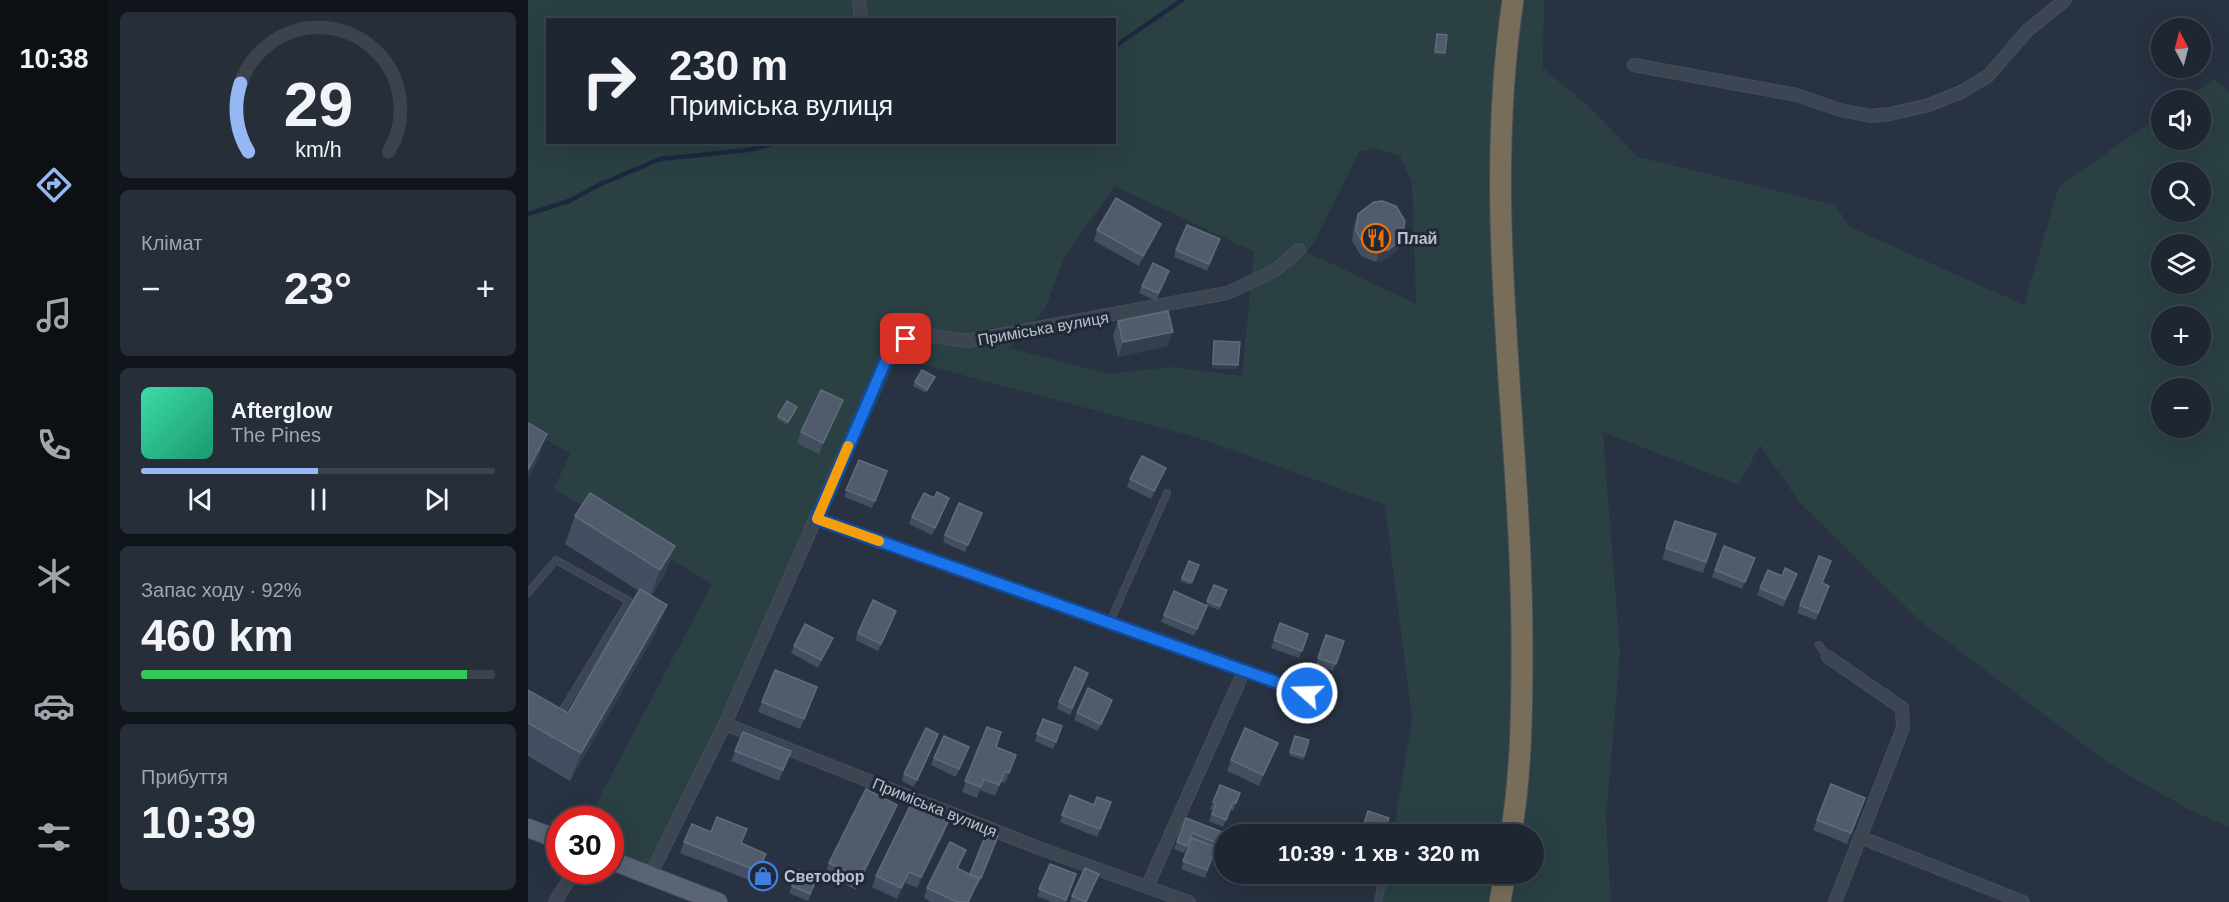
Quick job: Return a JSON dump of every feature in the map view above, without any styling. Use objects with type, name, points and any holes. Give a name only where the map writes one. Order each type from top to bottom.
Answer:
[{"type":"highway","points":[[1512,824],[1522,702],[1522,570],[1500,181],[1501,109],[1513,0]]},
{"type":"highway","points":[[1500,902],[1503,884]]},
{"type":"main road","points":[[528,828],[546,835]]},
{"type":"main road","points":[[624,866],[718,902]]},
{"type":"street","points":[[859,0],[861,18]]},
{"type":"street","points":[[1634,65],[1797,95],[1840,110],[1871,116],[1890,114],[1929,105],[1961,92],[1988,76],[2027,30],[2065,0]]},
{"type":"street","name":"Приміська вулиця","points":[[650,876],[725,724],[893,344],[920,334],[967,341],[1227,293],[1274,272],[1299,250]]},
{"type":"street","points":[[817,519],[1307,693]]},
{"type":"street","points":[[1828,657],[1902,708],[1903,728],[1835,902]]},
{"type":"street","points":[[1147,887],[1244,671]]},
{"type":"street","name":"Приміська вулиця","points":[[725,724],[1036,847],[1189,902]]},
{"type":"street","points":[[1860,837],[2023,902]]},
{"type":"street","points":[[555,902],[566,884]]},
{"type":"lane","points":[[1108,624],[1167,493]]},
{"type":"lane","points":[[528,594],[556,560],[629,601],[554,724]]},
{"type":"lane","points":[[1819,645],[1828,657]]},
{"type":"lane","points":[[1378,902],[1382,884]]},
{"type":"green space","points":[[528,0],[1544,0],[1543,68],[1588,106],[1638,157],[1835,205],[1850,227],[2024,305],[2059,186],[2151,122],[2151,150],[2211,150],[2211,90],[2198,90],[2214,79],[2229,92],[2229,827],[2190,810],[2111,765],[1920,621],[1799,502],[1760,445],[1739,485],[1603,432],[1620,652],[1606,819],[1611,902],[1378,902],[1382,884],[1544,884],[1544,824],[1395,824],[1412,720],[1385,505],[1196,437],[898,358],[654,874],[624,861],[624,806],[595,806],[712,584],[554,489],[570,453],[528,430]],"holes":[[[1375,148],[1400,156],[1412,182],[1416,304],[1307,252],[1315,241],[1359,152]],[[1115,186],[1254,252],[1242,376],[1170,367],[1109,374],[1009,348],[1045,309],[1065,256]]]},
{"type":"building","points":[[1437,34],[1447,35],[1445,53],[1435,52]]},
{"type":"building","points":[[1116,198],[1161,224],[1143,256],[1097,230]]},
{"type":"building","points":[[1382,201],[1396,206],[1405,221],[1402,239],[1388,250],[1380,251],[1365,246],[1356,231],[1358,214],[1374,202]]},
{"type":"building","points":[[1187,225],[1220,239],[1209,264],[1176,250]]},
{"type":"building","points":[[1153,263],[1169,271],[1158,293],[1142,286]]},
{"type":"building","points":[[1168,311],[1173,332],[1123,342],[1118,321]]},
{"type":"building","points":[[1214,341],[1240,342],[1238,365],[1213,364]]},
{"type":"building","points":[[922,370],[935,377],[927,390],[915,382]]},
{"type":"building","points":[[821,390],[843,400],[823,443],[801,432]]},
{"type":"building","points":[[787,401],[797,407],[788,422],[778,416]]},
{"type":"building","points":[[528,423],[547,434],[528,470]]},
{"type":"building","points":[[1142,456],[1166,468],[1154,491],[1130,479]]},
{"type":"building","points":[[859,460],[887,471],[875,501],[846,490]]},
{"type":"building","points":[[937,492],[949,498],[935,528],[912,517],[924,493],[934,498]]},
{"type":"building","points":[[590,493],[675,546],[660,570],[575,516]]},
{"type":"building","points":[[959,503],[982,513],[968,545],[945,535]]},
{"type":"building","points":[[1675,521],[1716,534],[1706,562],[1666,548]]},
{"type":"building","points":[[1724,546],[1755,558],[1745,582],[1715,570]]},
{"type":"building","points":[[1819,556],[1831,561],[1822,583],[1829,586],[1818,613],[1800,605]]},
{"type":"building","points":[[1189,561],[1199,565],[1192,582],[1182,578]]},
{"type":"building","points":[[1785,568],[1797,574],[1785,599],[1760,588],[1768,570],[1782,576]]},
{"type":"building","points":[[1214,585],[1227,590],[1220,606],[1207,601]]},
{"type":"building","points":[[640,589],[667,605],[581,753],[528,723],[528,690],[568,713]]},
{"type":"building","points":[[1174,591],[1207,606],[1197,629],[1164,615]]},
{"type":"building","points":[[873,600],[896,611],[881,644],[858,633]]},
{"type":"building","points":[[1280,623],[1308,634],[1302,651],[1274,640]]},
{"type":"building","points":[[805,624],[833,638],[821,660],[794,646]]},
{"type":"building","points":[[1326,635],[1344,641],[1336,664],[1318,658]]},
{"type":"building","points":[[1075,667],[1088,673],[1072,708],[1059,702]]},
{"type":"building","points":[[775,670],[817,687],[804,719],[762,702]]},
{"type":"building","points":[[1088,688],[1112,700],[1101,724],[1077,713]]},
{"type":"building","points":[[1043,719],[1062,726],[1056,742],[1037,734]]},
{"type":"building","points":[[987,727],[1001,732],[996,747],[1016,755],[1009,773],[1005,771],[999,785],[984,779],[981,787],[965,781]]},
{"type":"building","points":[[926,728],[938,734],[917,780],[904,774]]},
{"type":"building","points":[[1245,728],[1278,743],[1263,775],[1231,760]]},
{"type":"building","points":[[743,732],[791,751],[783,770],[735,751]]},
{"type":"building","points":[[944,736],[969,747],[959,769],[934,758]]},
{"type":"building","points":[[1295,736],[1309,740],[1304,756],[1290,752]]},
{"type":"building","points":[[1831,784],[1865,798],[1851,833],[1817,820]]},
{"type":"building","points":[[1220,785],[1240,793],[1236,803],[1233,802],[1226,820],[1212,814],[1216,803],[1213,802]]},
{"type":"building","points":[[866,789],[897,805],[860,879],[829,863]]},
{"type":"building","points":[[1070,795],[1094,805],[1097,797],[1111,802],[1100,829],[1062,815]]},
{"type":"building","points":[[912,802],[949,820],[921,877],[909,872],[901,888],[876,876]]},
{"type":"building","points":[[1368,811],[1389,818],[1387,824],[1364,824]]},
{"type":"building","points":[[717,817],[747,829],[741,843],[766,854],[758,871],[684,842],[692,824],[711,832]]},
{"type":"building","points":[[1186,818],[1214,829],[1214,842],[1192,833],[1187,846],[1177,842]]},
{"type":"building","points":[[987,832],[998,836],[981,878],[970,874]]},
{"type":"building","points":[[1192,838],[1214,846],[1207,870],[1183,861]]},
{"type":"building","points":[[950,842],[966,850],[957,868],[979,879],[968,902],[957,902],[927,888]]},
{"type":"building","name":"Светофор","points":[[763,861],[774,866],[766,882],[755,878]]},
{"type":"building","points":[[1050,864],[1076,874],[1066,900],[1039,889]]},
{"type":"building","points":[[1085,868],[1099,874],[1086,902],[1072,896]]},
{"type":"building","points":[[799,870],[817,878],[810,894],[792,886]]},
{"type":"waterway","points":[[1116,46],[1182,0]]},
{"type":"waterway","points":[[528,214],[569,201],[601,184],[660,159],[748,150],[774,144]]},
{"type":"slow traffic","points":[[848,446],[817,519],[879,541]]},
{"type":"place","name":"Плай","points":[[1376,238]]},
{"type":"place","name":"Светофор","points":[[763,876]]},
{"type":"route","points":[[906,339],[893,344],[817,519],[1307,693]]}]
